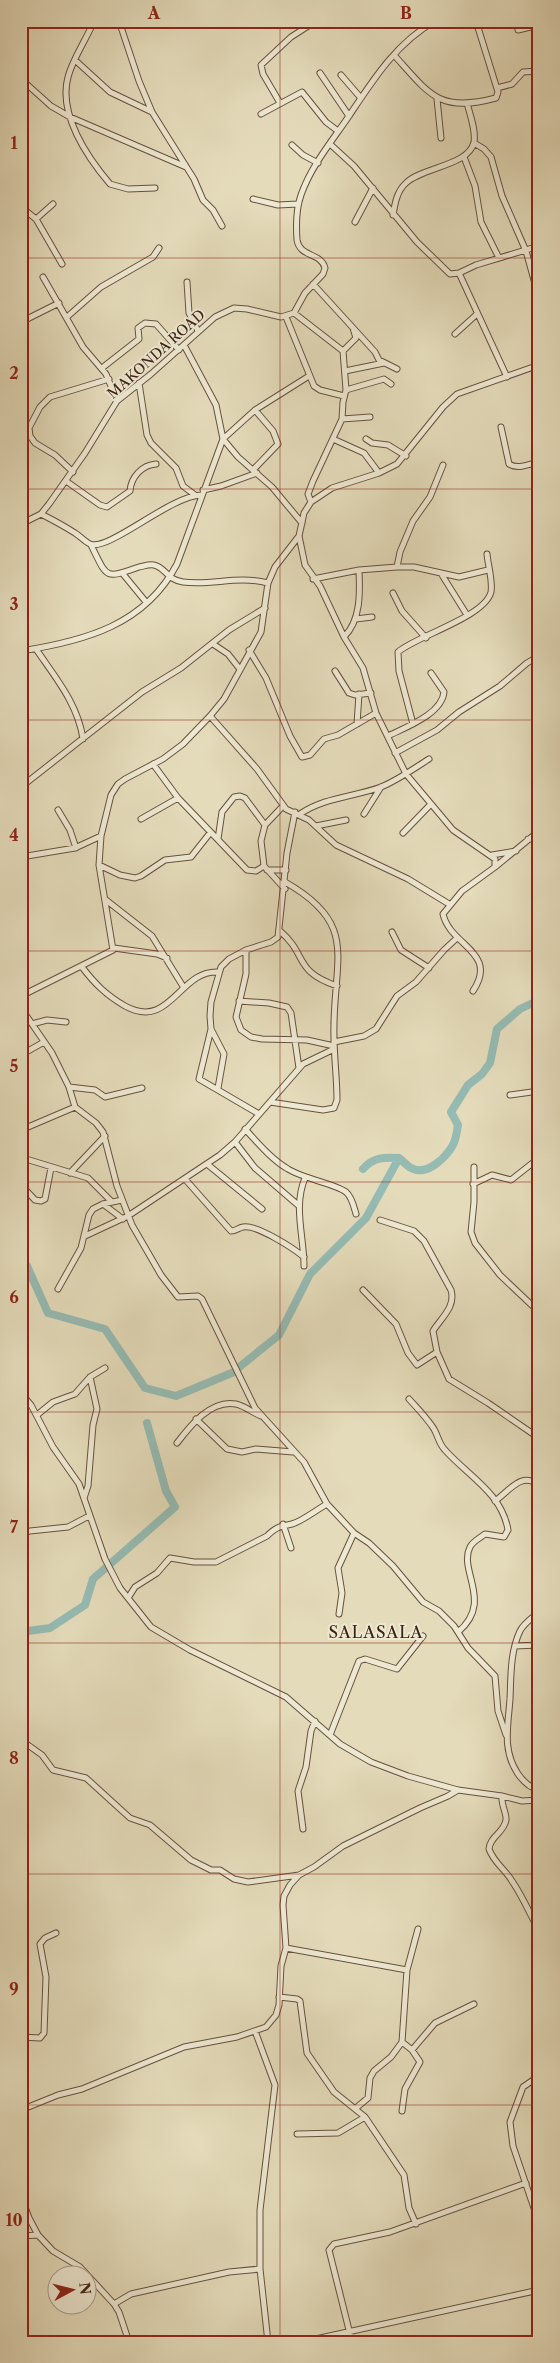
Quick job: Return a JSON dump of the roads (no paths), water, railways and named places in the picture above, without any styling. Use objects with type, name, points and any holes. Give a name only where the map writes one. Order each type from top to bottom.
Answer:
[{"type":"street","points":[[21,32],[31,21]]},
{"type":"street","points":[[94,21],[75,60],[67,85],[66,100],[70,117],[95,164],[110,184],[128,188],[155,188]]},
{"type":"street","points":[[119,21],[139,81],[152,112],[186,167],[203,200],[213,210],[222,226]]},
{"type":"street","points":[[280,103],[263,74],[261,65],[291,37],[316,21]]},
{"type":"street","points":[[344,396],[320,390],[314,386],[286,317],[294,313],[313,284],[323,274],[325,268],[321,260],[304,253],[298,246],[298,204],[304,187],[318,162],[373,78],[412,37],[435,21]]},
{"type":"street","points":[[394,54],[438,99],[448,102],[467,103],[496,98],[498,94],[497,88],[476,21]]},
{"type":"street","points":[[518,30],[539,25]]},
{"type":"street","points":[[75,60],[110,92],[152,112]]},
{"type":"street","points":[[497,88],[512,84],[523,72],[539,71]]},
{"type":"street","points":[[320,73],[349,116]]},
{"type":"street","points":[[341,76],[360,97]]},
{"type":"street","points":[[21,79],[46,102],[70,117],[186,167]]},
{"type":"street","points":[[261,114],[303,92],[314,108],[338,131]]},
{"type":"street","points":[[438,99],[438,121],[441,138]]},
{"type":"street","points":[[393,215],[399,192],[406,182],[464,157],[474,142],[467,103]]},
{"type":"street","points":[[474,142],[491,157],[502,196],[526,251],[539,298]]},
{"type":"street","points":[[330,144],[354,166],[393,215],[450,274],[459,273],[539,246]]},
{"type":"street","points":[[292,145],[304,155],[318,162]]},
{"type":"street","points":[[464,157],[475,186],[481,222],[500,258]]},
{"type":"street","points":[[355,222],[373,188]]},
{"type":"street","points":[[253,199],[278,205],[298,204]]},
{"type":"street","points":[[36,220],[53,204]]},
{"type":"street","points":[[21,207],[36,220],[62,264]]},
{"type":"street","points":[[67,317],[101,286],[153,257],[159,248]]},
{"type":"street","points":[[459,273],[508,377]]},
{"type":"street","points":[[44,278],[84,347],[109,379],[117,401]]},
{"type":"street","points":[[187,282],[187,304],[198,332]]},
{"type":"street","points":[[313,284],[375,352],[379,360],[397,369]]},
{"type":"street","points":[[21,324],[28,318],[58,303]]},
{"type":"street","name":"MAKONDA ROAD","points":[[21,524],[41,514],[73,472],[117,401],[215,317],[234,308],[286,317]]},
{"type":"street","points":[[294,313],[343,351]]},
{"type":"street","points":[[455,334],[477,314]]},
{"type":"street","points":[[102,368],[139,339],[138,328],[145,322],[156,324],[178,350]]},
{"type":"street","points":[[311,502],[309,491],[342,420],[346,390],[345,370],[342,359],[343,351],[356,338],[353,328]]},
{"type":"street","points":[[184,345],[216,405],[223,439],[272,487],[302,523]]},
{"type":"street","points":[[345,370],[386,362]]},
{"type":"street","points":[[495,867],[495,860],[492,855],[453,830],[406,774],[376,713],[363,668],[344,637],[320,586],[313,579],[302,557],[299,536],[304,513],[311,502],[332,488],[379,473],[397,464],[406,456],[431,421],[457,394],[539,365]]},
{"type":"street","points":[[21,651],[76,641],[97,634],[120,622],[146,602],[169,578],[177,564],[200,494],[223,439],[255,410],[309,376]]},
{"type":"street","points":[[73,472],[55,455],[35,444],[30,436],[29,428],[40,407],[52,396],[109,379]]},
{"type":"street","points":[[346,390],[384,379],[391,384]]},
{"type":"street","points":[[139,383],[147,435],[151,443],[176,468],[183,486],[200,494]]},
{"type":"street","points":[[92,545],[104,545],[179,500],[200,494],[255,472],[278,444],[273,431],[255,410]]},
{"type":"street","points":[[342,420],[370,417]]},
{"type":"street","points":[[501,427],[509,464],[513,467],[521,467],[539,462]]},
{"type":"street","points":[[333,438],[364,453],[379,473]]},
{"type":"street","points":[[366,439],[372,443],[388,445],[406,456]]},
{"type":"street","points":[[66,481],[100,505],[107,507],[130,491],[132,479],[136,475],[152,464],[156,464]]},
{"type":"street","points":[[397,567],[400,552],[413,520],[430,497],[443,465]]},
{"type":"street","points":[[41,514],[76,533],[92,545],[109,574],[122,574],[152,564],[159,567],[169,578],[191,583],[240,579],[268,584]]},
{"type":"street","points":[[21,996],[112,952],[114,948],[98,865],[101,836],[107,808],[118,784],[153,764],[182,744],[224,699],[239,668],[261,632],[268,584],[282,554],[299,536]]},
{"type":"street","points":[[413,724],[399,671],[397,654],[401,649],[426,638],[467,614],[489,597],[492,591],[487,554]]},
{"type":"street","points":[[313,579],[359,570],[397,567],[414,567],[442,575],[459,577],[488,570]]},
{"type":"street","points":[[344,637],[352,629],[356,619],[359,570]]},
{"type":"street","points":[[122,574],[146,602]]},
{"type":"street","points":[[442,575],[467,614]]},
{"type":"street","points":[[393,593],[402,611],[426,638]]},
{"type":"street","points":[[21,787],[142,692],[181,668],[265,608]]},
{"type":"street","points":[[356,619],[372,617]]},
{"type":"street","points":[[213,644],[228,654],[239,668]]},
{"type":"street","points":[[36,649],[72,702],[83,739]]},
{"type":"street","points":[[250,650],[266,678],[290,736],[302,756],[310,755],[324,739],[376,713]]},
{"type":"street","points":[[395,753],[437,730],[459,712],[500,686],[527,663],[539,656]]},
{"type":"street","points":[[335,672],[345,690],[351,694],[371,692]]},
{"type":"street","points":[[388,736],[431,713],[445,694],[431,673]]},
{"type":"street","points":[[357,724],[359,694]]},
{"type":"street","points":[[210,716],[257,769],[283,806],[298,813],[316,826],[336,845],[401,875],[449,904]]},
{"type":"street","points":[[298,813],[331,800],[380,787],[406,774],[428,759]]},
{"type":"street","points":[[153,764],[178,798],[247,870],[256,871],[266,868],[286,870]]},
{"type":"street","points":[[364,814],[380,787]]},
{"type":"street","points":[[218,840],[222,812],[230,799],[234,797],[240,796],[245,798],[265,825]]},
{"type":"street","points":[[141,819],[178,798]]},
{"type":"street","points":[[403,833],[430,804]]},
{"type":"street","points":[[283,806],[265,825],[261,841],[266,868],[285,889]]},
{"type":"street","points":[[58,810],[70,830],[76,848]]},
{"type":"street","points":[[259,1114],[218,1088],[199,1079],[211,1029],[211,1002],[219,972],[225,961],[246,950],[275,940],[280,931],[286,870],[298,813]]},
{"type":"street","points":[[316,826],[346,820]]},
{"type":"street","points":[[473,991],[481,978],[479,960],[457,938],[443,916],[449,904],[473,882],[516,851],[539,831]]},
{"type":"street","points":[[98,865],[120,875],[135,878],[165,860],[191,857],[210,833]]},
{"type":"street","points":[[21,856],[43,855],[76,848],[101,836]]},
{"type":"street","points":[[528,839],[539,839]]},
{"type":"street","points":[[492,855],[516,851]]},
{"type":"street","points":[[270,1102],[323,1110],[334,1108],[337,1090],[334,1045],[338,951],[330,922],[313,899],[285,882]]},
{"type":"street","points":[[105,900],[152,936],[184,988]]},
{"type":"street","points":[[280,931],[291,942],[301,962],[312,975],[337,986]]},
{"type":"street","points":[[392,932],[401,950],[429,968]]},
{"type":"street","points":[[85,1236],[126,1217],[207,1164],[235,1142],[245,1128],[299,1068],[313,1057],[334,1045],[364,1036],[376,1029],[397,996],[416,982],[457,938]]},
{"type":"street","points":[[114,948],[157,954],[167,958]]},
{"type":"street","points":[[246,950],[246,974],[236,1017],[241,1030],[246,1034],[262,1039],[320,1042],[334,1045]]},
{"type":"street","points":[[82,967],[103,993],[131,1009],[142,1012],[159,1009],[203,974],[219,972]]},
{"type":"street","points":[[239,1001],[269,1003],[287,1007],[290,1014],[299,1068]]},
{"type":"street","points":[[21,1008],[44,1042],[69,1087],[75,1107],[100,1126],[105,1136],[112,1170],[126,1217],[161,1275],[174,1292],[182,1298],[198,1296],[202,1299],[255,1408],[304,1462],[327,1504],[354,1533],[369,1543],[393,1566],[423,1602],[439,1611],[458,1632],[468,1648],[496,1678],[496,1698],[506,1735]]},
{"type":"street","points":[[32,1024],[47,1020],[66,1022]]},
{"type":"street","points":[[211,1029],[224,1054],[218,1088]]},
{"type":"street","points":[[21,1052],[28,1051],[44,1042]]},
{"type":"street","points":[[69,1087],[95,1090],[105,1097],[142,1088]]},
{"type":"street","points":[[510,1095],[539,1091]]},
{"type":"street","points":[[21,1130],[75,1107]]},
{"type":"street","points":[[245,1128],[279,1163],[305,1178],[346,1192],[353,1202],[356,1214]]},
{"type":"street","points":[[70,1173],[105,1136]]},
{"type":"street","points":[[235,1142],[255,1168],[298,1205]]},
{"type":"street","points":[[473,1184],[492,1176],[511,1180],[539,1158]]},
{"type":"street","points":[[26,1159],[88,1178],[112,1202]]},
{"type":"street","points":[[207,1164],[262,1209]]},
{"type":"street","points":[[474,1167],[474,1202],[471,1232],[475,1243],[500,1275],[539,1312]]},
{"type":"street","points":[[21,1185],[35,1200],[41,1202],[47,1194],[51,1168]]},
{"type":"street","points":[[185,1178],[232,1231],[244,1227],[276,1238],[285,1242],[304,1257]]},
{"type":"street","points":[[304,1266],[298,1205],[300,1190],[305,1178]]},
{"type":"street","points":[[58,1289],[75,1261],[85,1236],[89,1215],[93,1209],[103,1204],[122,1200]]},
{"type":"street","points":[[103,1204],[126,1217]]},
{"type":"street","points":[[380,1220],[414,1231],[424,1240],[451,1290],[453,1297],[451,1305],[433,1331],[437,1352],[449,1379],[488,1402],[539,1438]]},
{"type":"street","points":[[363,1290],[396,1324],[408,1353],[417,1365],[437,1352]]},
{"type":"street","points":[[37,1415],[53,1402],[75,1394],[90,1377],[105,1368]]},
{"type":"street","points":[[84,1498],[90,1472],[93,1425],[97,1409],[90,1377]]},
{"type":"street","points":[[21,1393],[37,1415],[53,1447],[79,1484],[105,1559],[120,1588],[144,1620],[159,1633],[286,1697],[344,1747],[371,1762],[408,1776],[458,1790],[502,1796],[522,1802],[539,1800]]},
{"type":"street","points":[[410,1399],[436,1431],[443,1448],[480,1480],[503,1514],[508,1530],[504,1536],[485,1534],[469,1548],[468,1556],[473,1582],[474,1603],[468,1623],[458,1632]]},
{"type":"street","points":[[177,1443],[196,1419],[228,1404],[241,1406],[262,1416]]},
{"type":"street","points":[[196,1419],[227,1449],[242,1452],[256,1449],[293,1452]]},
{"type":"street","points":[[495,1501],[527,1478],[532,1479],[539,1486]]},
{"type":"street","points":[[128,1598],[135,1587],[157,1573],[170,1558],[194,1562],[216,1562],[267,1536],[283,1524],[292,1524],[327,1504]]},
{"type":"street","points":[[22,1535],[30,1531],[68,1527],[89,1516]]},
{"type":"street","points":[[283,1524],[291,1548]]},
{"type":"street","points":[[339,1614],[342,1594],[338,1568],[354,1533]]},
{"type":"street","points":[[539,1612],[523,1626],[515,1646],[511,1664],[506,1735],[507,1751],[512,1765],[522,1779],[539,1790]]},
{"type":"street","points":[[330,1735],[359,1661],[365,1659],[397,1669],[423,1636]]},
{"type":"street","points":[[515,1646],[539,1645]]},
{"type":"street","points":[[303,1829],[298,1791],[306,1767],[311,1731],[315,1721]]},
{"type":"street","points":[[21,1740],[42,1755],[53,1770],[86,1778],[130,1818],[150,1825],[191,1860],[211,1870],[220,1870],[234,1879],[248,1882],[299,1875],[314,1867],[342,1846],[458,1790]]},
{"type":"street","points":[[502,1796],[501,1805],[506,1819],[503,1830],[492,1839],[489,1848],[497,1864],[512,1880],[525,1901],[539,1931]]},
{"type":"street","points":[[21,2110],[184,2047],[237,2037],[255,2031],[271,2022],[276,2015],[281,1966],[286,1948],[284,1896],[299,1875]]},
{"type":"street","points":[[356,2108],[368,2098],[370,2078],[374,2070],[391,2057],[402,2042],[407,1970],[418,1929]]},
{"type":"street","points":[[21,2037],[40,2038],[44,2033],[46,1986],[40,1944],[45,1938],[56,1933]]},
{"type":"street","points":[[286,1948],[407,1970]]},
{"type":"street","points":[[279,1997],[300,2001],[307,2053],[334,2092],[365,2117],[404,2175],[410,2208],[416,2224]]},
{"type":"street","points":[[412,2050],[434,2023],[474,2004]]},
{"type":"street","points":[[255,2031],[275,2085],[260,2210],[260,2269],[268,2342]]},
{"type":"street","points":[[402,2042],[412,2050],[420,2062],[405,2089],[402,2111]]},
{"type":"street","points":[[539,2076],[528,2082],[524,2087],[510,2122],[514,2146],[539,2223]]},
{"type":"street","points":[[297,2134],[338,2133],[365,2117]]},
{"type":"street","points":[[352,2342],[329,2250],[334,2244],[386,2233],[416,2224],[526,2183]]},
{"type":"street","points":[[21,2196],[38,2235],[54,2251],[80,2267],[120,2312],[130,2342]]},
{"type":"street","points":[[21,2236],[38,2235]]},
{"type":"street","points":[[114,2304],[131,2294],[229,2272],[260,2269]]},
{"type":"street","points":[[302,2342],[349,2330],[539,2290]]},
{"type":"waterway","points":[[363,1169],[371,1162],[384,1158],[399,1158],[417,1170],[429,1168],[441,1160],[453,1145],[456,1135],[458,1125],[451,1112],[468,1085],[482,1074],[490,1063],[497,1029],[520,1009],[539,1000]]},
{"type":"waterway","points":[[238,1368],[279,1335],[310,1274],[366,1218],[399,1158]]},
{"type":"waterway","points":[[21,1265],[27,1266],[48,1313],[105,1329],[145,1388],[176,1396],[234,1372]]},
{"type":"waterway","points":[[21,1632],[50,1628],[85,1605],[93,1579],[175,1507],[166,1491],[147,1423]]},
{"type":"district","name":"SALASALA","points":[[376,1632]]}]
